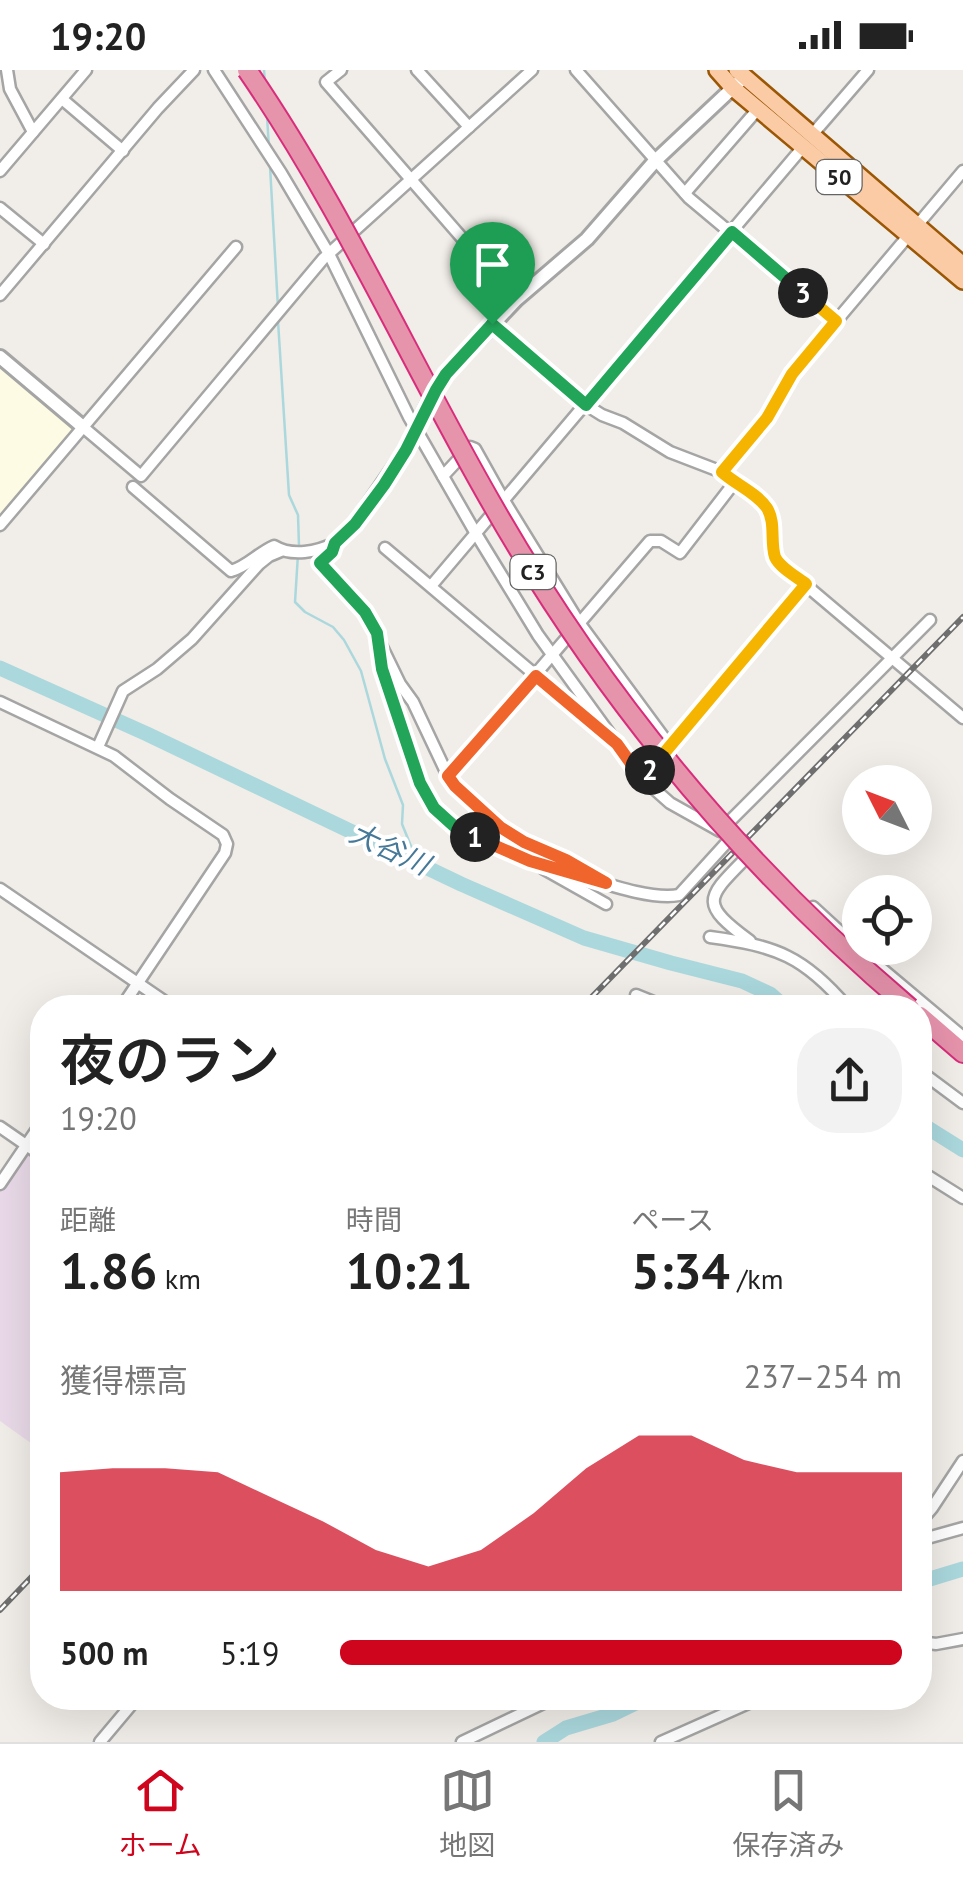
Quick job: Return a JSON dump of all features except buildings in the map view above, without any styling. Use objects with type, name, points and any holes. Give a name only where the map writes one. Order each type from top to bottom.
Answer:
[{"type":"highway","name":"C3","points":[[247,70],[337,214],[491,503],[589,657],[638,725],[721,824],[836,942],[895,995]]},
{"type":"highway","points":[[932,1027],[963,1057]]},
{"type":"main road","name":"50","points":[[717,70],[742,76],[807,142],[913,230],[963,265]]},
{"type":"main road","name":"50","points":[[742,76],[758,109],[807,142]]},
{"type":"main road","name":"50","points":[[913,230],[963,281]]},
{"type":"street","points":[[7,70],[10,90],[33,132]]},
{"type":"street","points":[[0,171],[86,70]]},
{"type":"street","points":[[0,295],[194,70]]},
{"type":"street","points":[[214,70],[329,254],[417,430],[476,532],[553,656],[642,779],[670,803],[720,831],[768,865],[913,995]]},
{"type":"street","points":[[341,70],[326,82],[516,300]]},
{"type":"street","points":[[418,70],[468,128]]},
{"type":"street","points":[[0,357],[141,476],[329,254],[532,70]]},
{"type":"street","points":[[576,70],[685,193],[836,321]]},
{"type":"street","points":[[431,586],[868,70]]},
{"type":"street","points":[[100,743],[123,691],[157,670],[192,639],[259,564],[280,551],[310,553],[335,543],[355,524],[384,485],[446,374],[516,300],[587,239],[655,160],[742,76]]},
{"type":"street","points":[[62,99],[123,150]]},
{"type":"street","points":[[685,193],[758,109]]},
{"type":"street","points":[[722,472],[767,418],[792,374],[963,171]]},
{"type":"street","points":[[0,208],[44,244]]},
{"type":"street","points":[[0,525],[236,247]]},
{"type":"street","points":[[492,324],[586,405],[670,452],[722,472],[760,500],[769,511],[776,557],[782,566],[963,718]]},
{"type":"street","points":[[443,476],[470,447],[476,449],[580,624],[670,746]]},
{"type":"street","points":[[448,776],[650,541],[661,541],[680,553],[734,483]]},
{"type":"street","points":[[133,487],[231,571],[244,567],[260,552],[274,546],[280,551]]},
{"type":"street","points":[[335,543],[320,563],[365,612],[455,786],[500,827],[606,883]]},
{"type":"street","points":[[385,548],[617,744]]},
{"type":"street","points":[[642,779],[806,584]]},
{"type":"street","points":[[720,831],[930,620]]},
{"type":"street","points":[[377,633],[382,669],[420,783],[434,808],[455,827],[530,861],[668,897],[678,895],[729,840]]},
{"type":"street","points":[[0,702],[100,743],[224,835],[225,853],[130,995]]},
{"type":"street","points":[[749,855],[719,885],[712,898],[722,919],[752,942]]},
{"type":"street","points":[[530,861],[606,904]]},
{"type":"street","points":[[0,889],[155,995]]},
{"type":"street","points":[[710,936],[752,942],[792,958],[816,973],[836,995]]},
{"type":"street","points":[[932,1011],[963,1037]]},
{"type":"street","points":[[932,1080],[963,1103]]},
{"type":"street","points":[[0,1127],[30,1148]]},
{"type":"street","points":[[0,1184],[30,1139]]},
{"type":"street","points":[[932,1179],[963,1198]]},
{"type":"street","points":[[932,1508],[963,1461]]},
{"type":"street","points":[[932,1537],[963,1528]]},
{"type":"street","points":[[932,1644],[963,1639]]},
{"type":"street","points":[[100,1742],[127,1710]]},
{"type":"street","points":[[462,1742],[529,1710]]},
{"type":"street","points":[[661,1742],[733,1710]]},
{"type":"shaded area","points":[[0,365],[76,429],[0,518]]},
{"type":"shaded area","points":[[30,1155],[30,1442],[0,1421],[0,1191],[23,1156]]},
{"type":"waterway","points":[[264,70],[265,83]]},
{"type":"waterway","points":[[267,116],[269,148]]},
{"type":"waterway","points":[[270,166],[278,308]]},
{"type":"waterway","points":[[278,321],[289,495],[298,515],[299,546]]},
{"type":"waterway","points":[[298,554],[295,602],[333,627],[361,671],[385,759],[403,805],[402,824],[417,861]]},
{"type":"waterway","name":"大谷川","points":[[0,668],[584,938],[742,981],[771,995]]},
{"type":"waterway","name":"大谷川","points":[[932,1131],[963,1150]]},
{"type":"waterway","points":[[932,1578],[963,1569]]},
{"type":"waterway","points":[[544,1742],[566,1728],[621,1710]]},
{"type":"railway","points":[[594,995],[963,617]]},
{"type":"railway","points":[[0,1610],[30,1579]]},
{"type":"route","points":[[732,232],[836,321],[792,374],[767,418],[722,472],[769,511],[776,557],[806,584],[642,779],[617,744],[536,676],[448,776],[500,827],[606,883],[504,852],[455,827],[434,808],[420,783],[382,669],[377,633],[365,612],[320,563],[384,485],[446,374],[492,324],[586,405],[732,232]]}]
